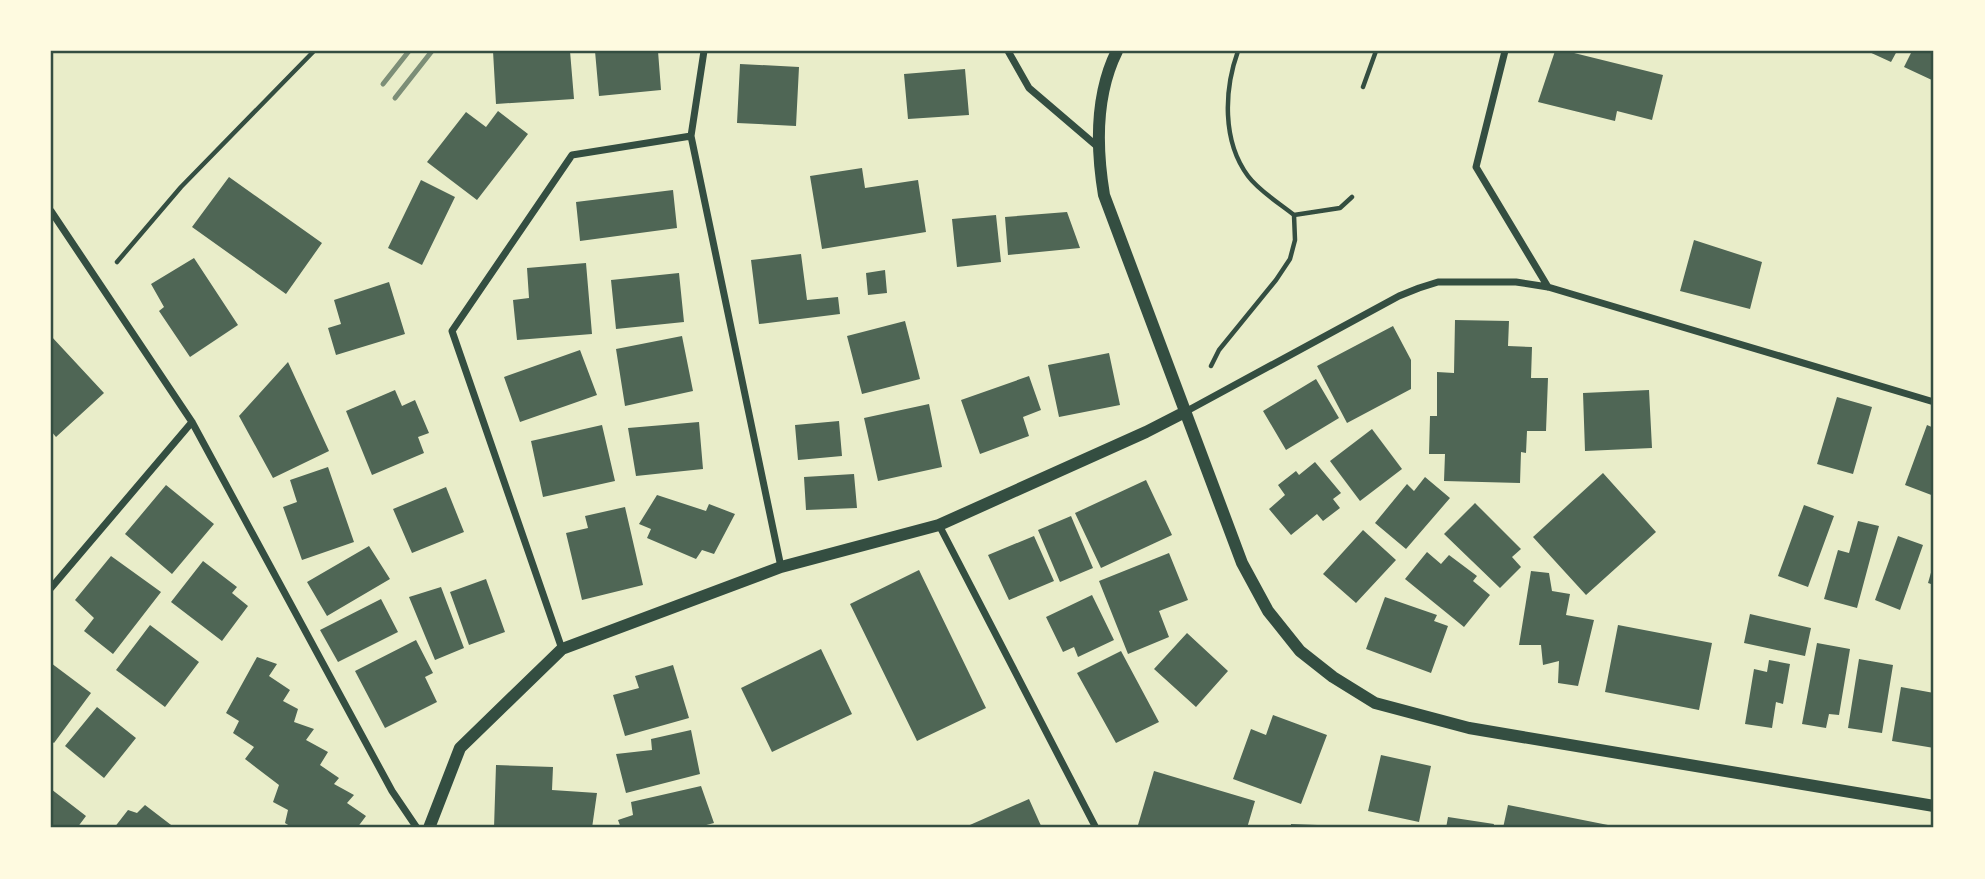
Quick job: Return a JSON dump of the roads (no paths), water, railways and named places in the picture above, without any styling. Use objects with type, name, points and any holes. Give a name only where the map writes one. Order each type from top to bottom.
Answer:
[{"type":"street","points":[[704,51],[691,136],[781,567]]},
{"type":"street","points":[[1008,51],[1029,88],[1099,148]]},
{"type":"street","points":[[1117,51],[1108,69],[1101,100],[1099,148],[1102,180],[1110,212],[1242,563],[1268,611],[1300,651],[1333,677],[1375,703],[1469,728],[1934,806]]},
{"type":"street","points":[[1505,51],[1476,167],[1548,287]]},
{"type":"street","points":[[562,649],[452,331],[572,155],[691,136]]},
{"type":"street","points":[[51,211],[192,422],[392,791],[417,828]]},
{"type":"street","points":[[429,828],[460,748],[562,649],[781,567],[939,525],[1134,438],[1399,296],[1438,282],[1504,282],[1548,287],[1934,402]]},
{"type":"street","points":[[51,587],[192,422]]},
{"type":"street","points":[[939,525],[1096,828]]},
{"type":"railway","points":[[383,84],[409,51]]},
{"type":"railway","points":[[395,98],[432,51]]}]
